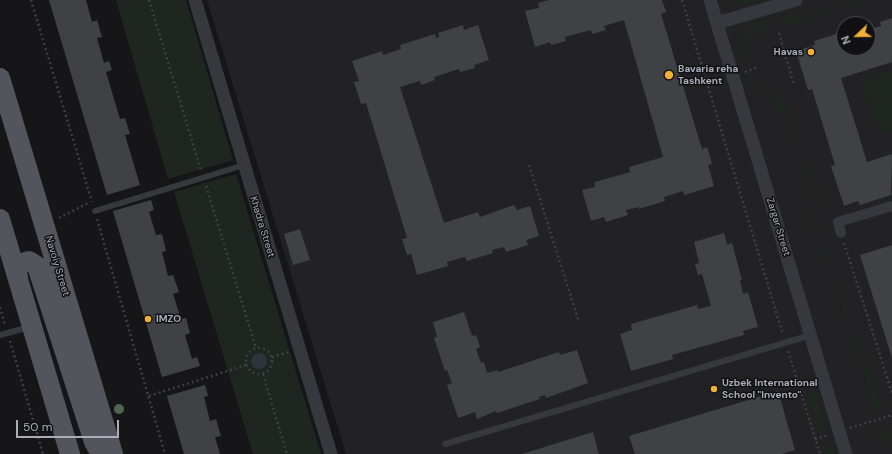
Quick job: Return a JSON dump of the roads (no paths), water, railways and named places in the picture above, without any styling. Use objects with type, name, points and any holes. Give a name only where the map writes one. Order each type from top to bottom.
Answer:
[{"type":"main road","name":"Navoiy Street","points":[[0,78],[113,454]]},
{"type":"main road","points":[[0,219],[70,454]]},
{"type":"main road","points":[[18,277],[16,272],[20,264],[30,261],[37,266],[94,442],[101,454]]},
{"type":"main road","points":[[56,408],[76,454]]},
{"type":"street","name":"Khadra Street","points":[[195,0],[331,454]]},
{"type":"street","name":"Zargar Street","points":[[710,0],[846,454]]},
{"type":"street","points":[[716,23],[796,0]]},
{"type":"street","points":[[842,233],[838,222],[892,206]]},
{"type":"lane","points":[[95,211],[244,165]]},
{"type":"lane","points":[[0,335],[32,326]]},
{"type":"lane","points":[[445,444],[810,335]]},
{"type":"place","name":"Havas","points":[[811,52]]},
{"type":"place","name":"Bavaria reha Tashkent","points":[[669,75]]},
{"type":"place","name":"IMZO","points":[[148,319]]},
{"type":"place","name":"Uzbek International School \"Invento\"","points":[[714,389]]}]
